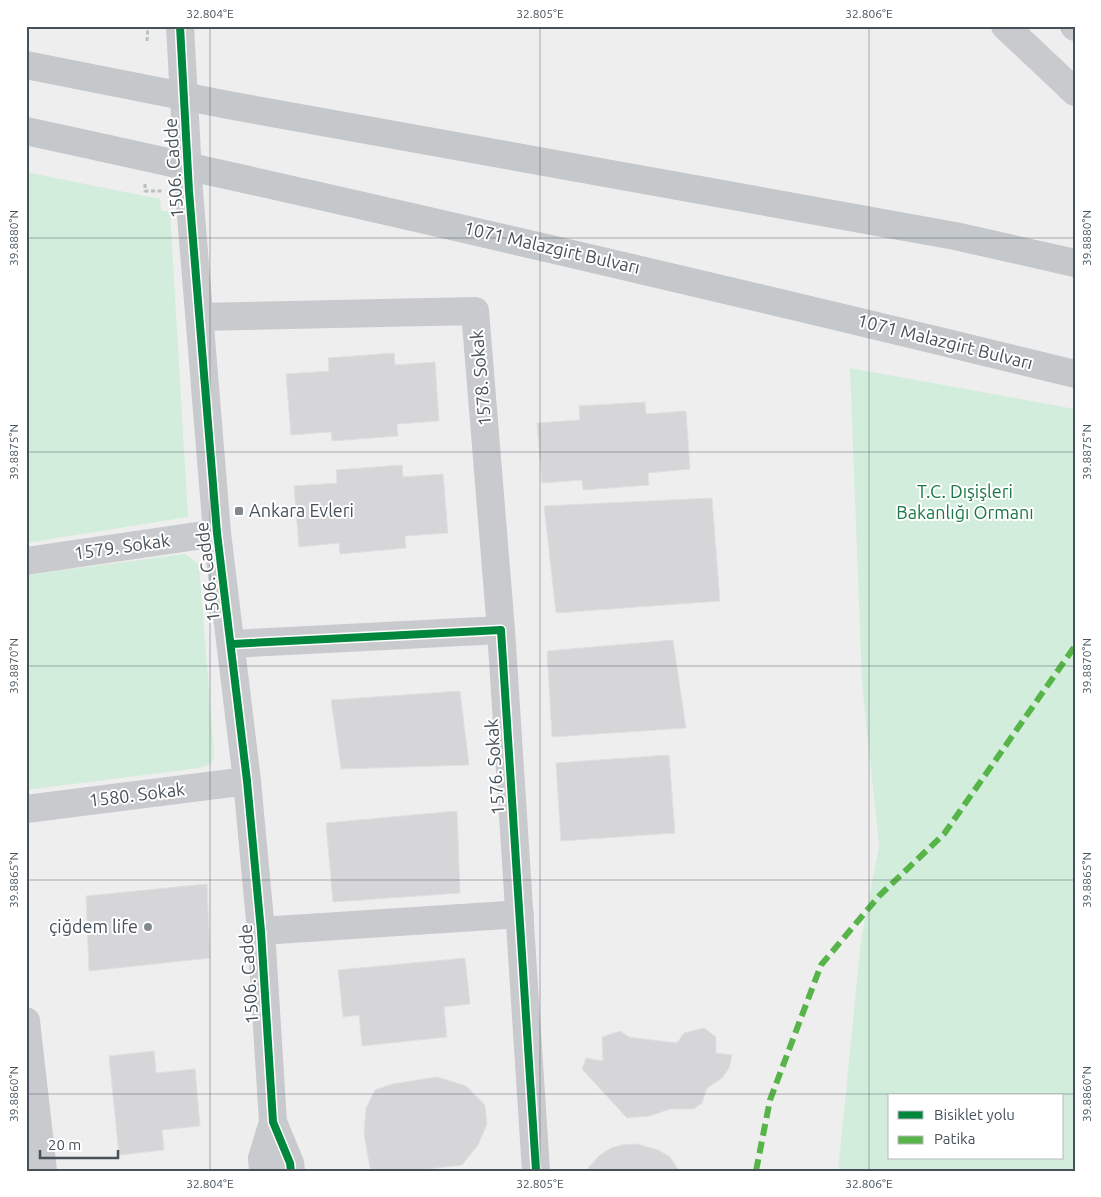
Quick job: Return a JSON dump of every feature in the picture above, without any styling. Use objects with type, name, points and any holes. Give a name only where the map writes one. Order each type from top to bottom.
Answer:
[{"type":"main road","points":[[26,65],[228,105],[955,236],[1075,263]]},
{"type":"main road","name":"1071 Malazgirt Bulvarı","points":[[26,131],[258,181],[651,271],[1075,374]]},
{"type":"street","points":[[1004,26],[1075,92]]},
{"type":"street","name":"1506. Cadde","points":[[180,36],[217,533],[232,644],[247,781],[261,931],[273,1122],[290,1163],[291,1171]]},
{"type":"street","name":"1578. Sokak","points":[[200,317],[475,311],[501,630]]},
{"type":"street","name":"1579. Sokak","points":[[26,561],[217,533]]},
{"type":"street","points":[[232,644],[501,630]]},
{"type":"street","name":"1576. Sokak","points":[[501,630],[536,1171]]},
{"type":"street","name":"1580. Sokak","points":[[26,809],[247,781]]},
{"type":"street","points":[[261,931],[520,914]]},
{"type":"street","points":[[26,1021],[43,1171]]},
{"type":"street","name":"1506. Cadde","points":[[264,1171],[262,1158],[273,1122]]},
{"type":"path","points":[[146,41],[148,26]]},
{"type":"green space","points":[[26,172],[160,199],[161,211],[170,211],[188,517],[26,543]]},
{"type":"green space","name":"T.C. Dışişleri Bakanlığı Ormanı","points":[[850,368],[1075,409],[1075,1171],[838,1171],[861,940],[879,846],[862,684]]},
{"type":"green space","points":[[185,554],[199,564],[214,754],[212,763],[200,768],[26,790],[26,575]]},
{"type":"building","points":[[394,353],[395,365],[435,362],[439,421],[397,424],[398,436],[332,441],[331,432],[291,435],[286,374],[329,371],[328,358]]},
{"type":"building","points":[[645,402],[646,414],[686,411],[690,469],[648,473],[649,485],[583,490],[582,480],[542,483],[537,423],[580,420],[579,406]]},
{"type":"building","points":[[402,465],[403,477],[443,474],[448,533],[405,536],[406,548],[340,554],[339,543],[299,547],[294,486],[337,483],[336,470]]},
{"type":"building","points":[[712,498],[720,601],[556,613],[544,506]]},
{"type":"building","points":[[673,640],[686,728],[552,737],[547,651]]},
{"type":"building","points":[[460,691],[469,765],[341,769],[331,700]]},
{"type":"building","points":[[669,755],[675,833],[561,841],[556,763]]},
{"type":"building","points":[[457,811],[460,893],[333,902],[326,823]]},
{"type":"building","name":"çiğdem life","points":[[207,884],[210,958],[89,971],[86,896]]},
{"type":"building","points":[[465,958],[470,1004],[444,1007],[447,1037],[362,1046],[359,1015],[343,1017],[338,970]]},
{"type":"building","points":[[704,1028],[716,1037],[716,1053],[732,1055],[729,1068],[722,1078],[707,1088],[702,1103],[694,1109],[670,1109],[650,1116],[627,1118],[582,1069],[586,1058],[603,1061],[602,1037],[620,1031],[629,1037],[677,1043],[684,1033]]},
{"type":"building","points":[[154,1051],[156,1073],[195,1069],[200,1126],[162,1130],[164,1150],[119,1155],[109,1056]]},
{"type":"building","points":[[437,1077],[466,1086],[485,1105],[487,1124],[478,1145],[462,1165],[412,1171],[375,1171],[370,1168],[364,1134],[366,1108],[375,1090],[392,1084]]},
{"type":"building","points":[[637,1144],[658,1150],[670,1157],[679,1171],[585,1171],[600,1155],[611,1148]]},
{"type":"marked path","points":[[756,1171],[770,1100],[821,965],[879,896],[944,834],[1075,646]]},
{"type":"cycle path","points":[[180,26],[189,191],[217,533],[247,781],[261,931],[273,1122],[290,1163],[291,1171]]},
{"type":"cycle path","points":[[232,644],[501,630],[536,1171]]},
{"type":"place","name":"Ankara Evleri","points":[[239,511]]},
{"type":"place","name":"çiğdem life","points":[[148,927]]}]
